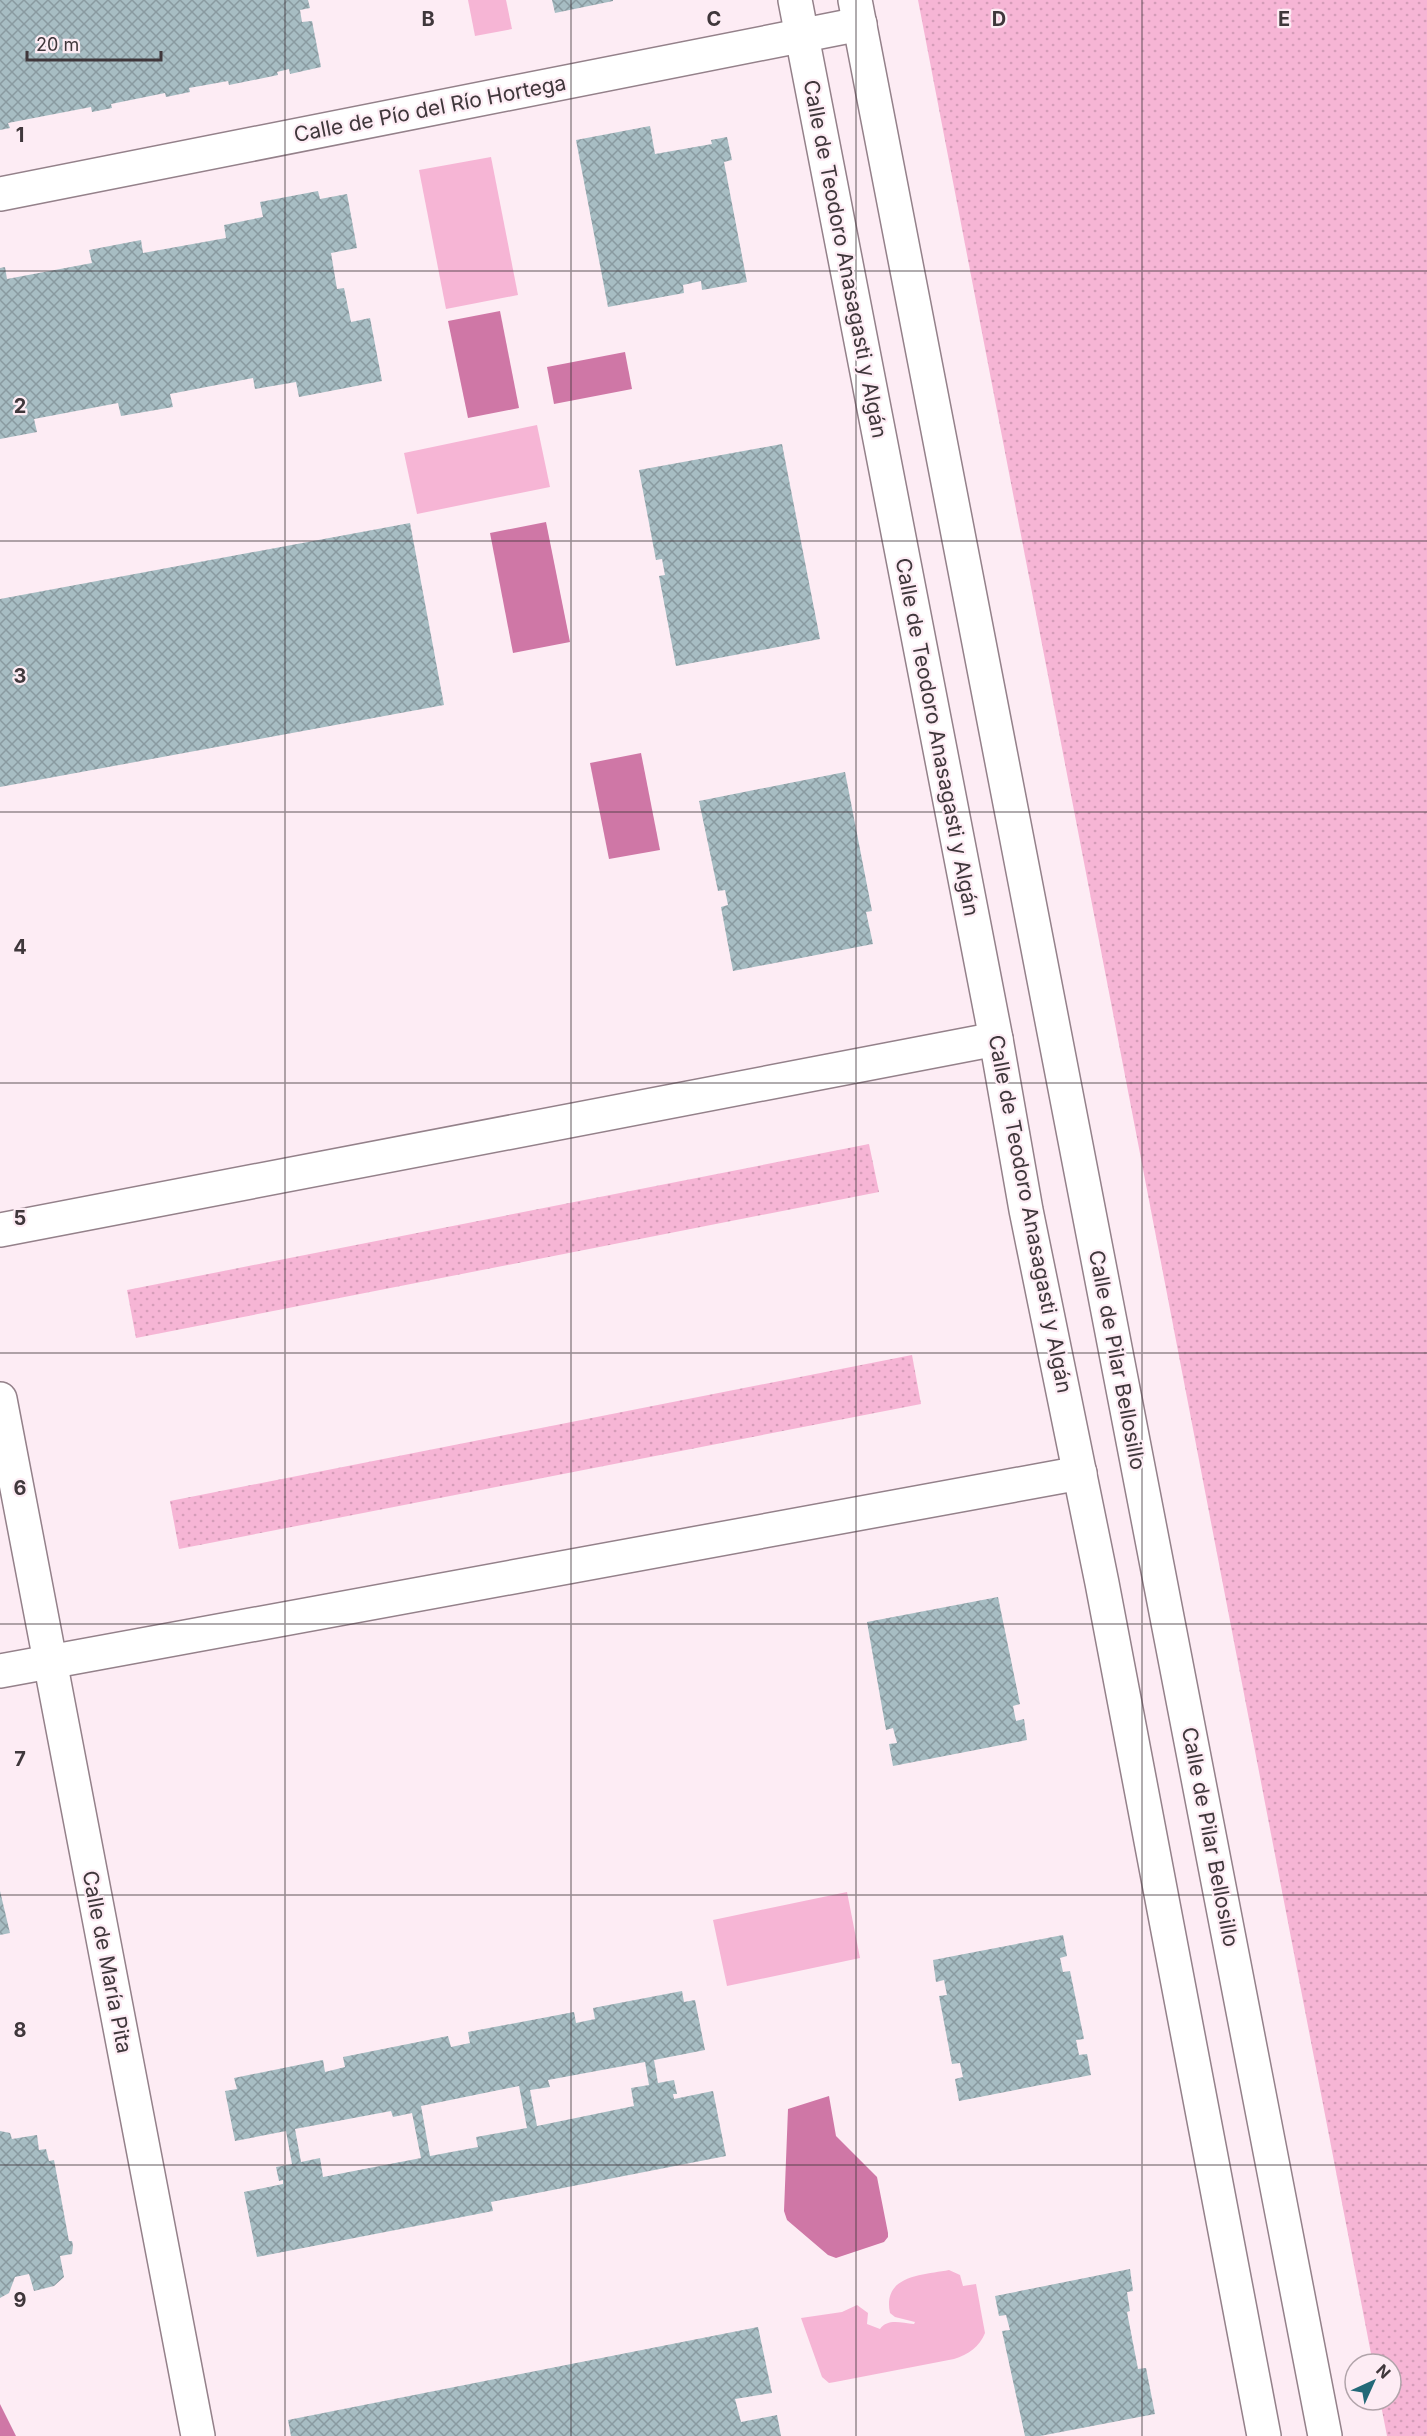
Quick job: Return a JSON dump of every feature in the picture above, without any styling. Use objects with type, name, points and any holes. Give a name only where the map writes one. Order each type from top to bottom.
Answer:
[{"type":"street","name":"Calle de Teodoro Anasagasti y Algán","points":[[795,0],[996,1039],[1026,1210],[1080,1473]]},
{"type":"street","name":"Calle de Pío del Río Hortega","points":[[0,194],[801,36],[857,12]]},
{"type":"street","name":"Calle de Pilar Bellosillo","points":[[857,12],[1325,2436]]},
{"type":"street","points":[[0,1230],[996,1039]]},
{"type":"street","name":"Calle de María Pita","points":[[0,1399],[198,2436]]},
{"type":"street","points":[[0,1671],[1080,1473],[1264,2436]]},
{"type":"shaded area","points":[[468,0],[506,0],[512,29],[475,36]]},
{"type":"shaded area","points":[[918,0],[1427,0],[1427,2436],[1387,2436],[1382,2412],[1403,2412],[1403,2352],[1371,2352]]},
{"type":"shaded area","points":[[491,157],[518,295],[446,309],[419,170]]},
{"type":"shaded area","points":[[500,311],[519,408],[468,418],[448,321]]},
{"type":"shaded area","points":[[625,352],[632,389],[554,404],[547,367]]},
{"type":"shaded area","points":[[537,425],[550,487],[417,514],[404,453]]},
{"type":"shaded area","points":[[546,522],[570,642],[513,653],[490,533]]},
{"type":"shaded area","points":[[641,753],[660,850],[609,859],[590,763]]},
{"type":"shaded area","points":[[869,1144],[879,1192],[136,1338],[127,1290]]},
{"type":"shaded area","points":[[912,1355],[921,1404],[179,1549],[170,1501]]},
{"type":"shaded area","points":[[847,1892],[860,1958],[727,1986],[713,1920]]},
{"type":"shaded area","points":[[829,2096],[836,2136],[877,2177],[888,2233],[884,2242],[836,2258],[828,2255],[787,2220],[784,2211],[788,2109]]},
{"type":"shaded area","points":[[949,2270],[960,2275],[963,2286],[976,2284],[985,2333],[973,2349],[954,2359],[835,2382],[829,2383],[822,2377],[801,2318],[842,2312],[857,2305],[868,2313],[867,2324],[880,2329],[891,2322],[914,2324],[915,2322],[895,2317],[890,2313],[889,2300],[892,2291],[907,2279]]},
{"type":"shaded area","points":[[0,2404],[16,2436],[0,2436]]},
{"type":"building","points":[[0,0],[308,0],[310,8],[300,10],[302,22],[312,21],[321,67],[290,74],[289,69],[277,72],[278,75],[229,85],[228,81],[189,88],[190,92],[166,97],[165,93],[111,104],[112,108],[92,112],[91,107],[8,123],[10,128],[0,130]]},
{"type":"building","points":[[552,0],[613,0],[613,1],[555,13]]},
{"type":"building","points":[[650,126],[655,154],[712,144],[711,140],[727,137],[732,160],[724,162],[747,282],[702,290],[701,281],[683,285],[684,293],[608,307],[576,140]]},
{"type":"building","points":[[318,191],[320,199],[347,194],[357,248],[331,253],[337,289],[344,288],[351,322],[370,318],[382,381],[299,397],[296,382],[255,389],[253,378],[170,394],[173,407],[121,416],[118,403],[34,419],[37,432],[0,439],[0,268],[5,267],[7,279],[92,263],[89,250],[141,240],[143,253],[226,238],[224,225],[263,217],[260,202]]},
{"type":"building","points":[[782,444],[820,639],[676,666],[659,576],[665,575],[662,559],[656,560],[639,470]]},
{"type":"building","points":[[410,523],[444,705],[0,787],[0,599]]},
{"type":"building","points":[[845,772],[872,911],[866,912],[873,944],[733,971],[721,907],[728,905],[725,890],[718,891],[699,801]]},
{"type":"building","points":[[998,1597],[1020,1704],[1013,1706],[1016,1721],[1024,1719],[1027,1740],[893,1766],[889,1744],[897,1743],[893,1728],[886,1730],[867,1622]]},
{"type":"building","points":[[0,1891],[10,1933],[0,1935]]},
{"type":"building","points":[[1063,1935],[1067,1956],[1060,1958],[1063,1972],[1070,1971],[1084,2039],[1076,2040],[1079,2055],[1087,2054],[1091,2075],[959,2101],[955,2079],[963,2077],[960,2063],[952,2064],[939,1996],[947,1995],[944,1980],[936,1982],[933,1960]]},
{"type":"building","points":[[682,1991],[684,2002],[695,2000],[705,2050],[654,2060],[658,2083],[674,2080],[677,2094],[673,2094],[674,2099],[713,2091],[726,2156],[491,2202],[493,2211],[257,2257],[244,2192],[283,2184],[283,2180],[279,2181],[276,2167],[292,2164],[286,2131],[235,2141],[225,2091],[237,2089],[234,2078],[323,2060],[325,2072],[345,2067],[343,2057],[448,2036],[451,2047],[470,2043],[468,2032],[574,2012],[576,2023],[595,2019],[593,2008]],"holes":[[[645,2062],[649,2085],[631,2088],[634,2106],[537,2126],[530,2090],[550,2087],[548,2080]],[[519,2086],[527,2128],[476,2137],[478,2147],[430,2156],[421,2106]],[[391,2111],[393,2117],[412,2113],[421,2158],[323,2177],[320,2158],[301,2162],[295,2129]]]},
{"type":"building","points":[[0,2131],[10,2133],[12,2139],[37,2135],[39,2150],[46,2149],[49,2161],[54,2160],[69,2241],[72,2241],[73,2246],[72,2254],[60,2256],[64,2277],[54,2286],[34,2291],[29,2274],[15,2277],[9,2293],[0,2298]]},
{"type":"building","points":[[1130,2269],[1133,2291],[1127,2292],[1130,2311],[1127,2312],[1138,2369],[1146,2368],[1155,2414],[1040,2436],[1025,2436],[1002,2331],[1010,2330],[1006,2315],[999,2316],[995,2296]]},
{"type":"building","points":[[758,2327],[772,2393],[735,2399],[741,2422],[777,2415],[781,2436],[291,2436],[288,2420]]}]
